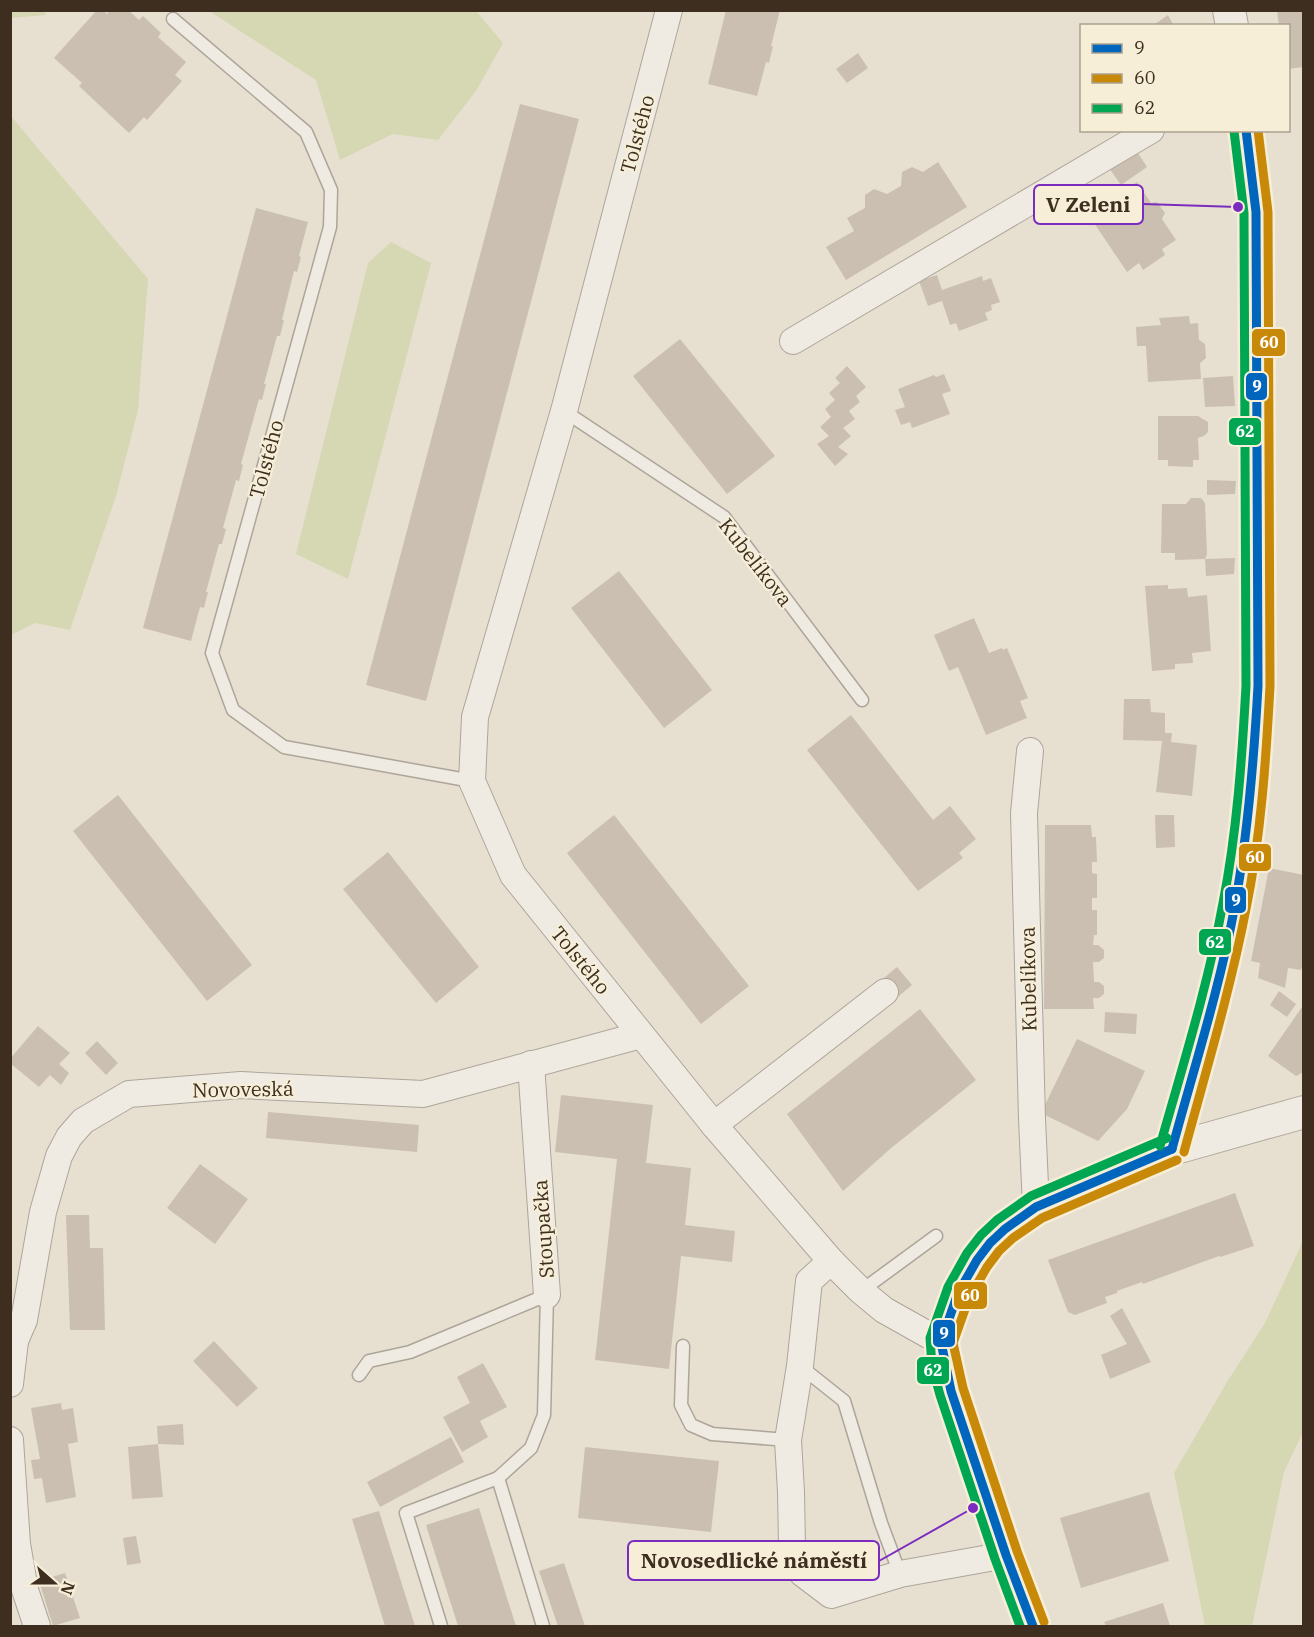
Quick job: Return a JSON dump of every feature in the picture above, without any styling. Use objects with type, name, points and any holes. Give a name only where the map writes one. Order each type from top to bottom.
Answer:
[{"type":"street","name":"Tolstého","points":[[669,10],[564,411],[475,717],[472,781],[513,875],[714,1125],[831,1261],[861,1291],[884,1310],[941,1342]]},
{"type":"street","points":[[793,341],[1148,132]]},
{"type":"street","points":[[1172,1149],[1219,975],[1235,906],[1254,760],[1258,686],[1256,212],[1246,132]]},
{"type":"street","name":"Kubelíkova","points":[[1030,751],[1024,813],[1036,1207]]},
{"type":"street","points":[[714,1125],[885,992]]},
{"type":"street","name":"Novoveská","points":[[10,1384],[13,1343],[24,1320],[43,1212],[59,1156],[69,1137],[83,1121],[129,1095],[241,1085],[423,1094],[641,1035]]},
{"type":"street","name":"Stoupačka","points":[[531,1064],[547,1295]]},
{"type":"street","points":[[1033,1626],[1006,1555],[944,1364],[941,1342],[958,1293],[976,1260],[1005,1229],[1036,1207],[1172,1149],[1304,1112]]},
{"type":"street","points":[[831,1261],[809,1281],[800,1366],[788,1440],[792,1546],[802,1573],[831,1594],[900,1574],[1006,1555]]},
{"type":"street","points":[[10,1440],[17,1544],[25,1590],[37,1626]]},
{"type":"lane","name":"Tolstého","points":[[173,19],[306,132],[331,190],[330,227],[212,653],[233,710],[284,747],[472,781]]},
{"type":"lane","name":"Kubelíkova","points":[[564,411],[724,517],[862,700]]},
{"type":"lane","points":[[861,1291],[936,1236]]},
{"type":"lane","name":"Stoupačka","points":[[358,1375],[369,1361],[410,1352],[547,1295]]},
{"type":"lane","points":[[441,1626],[406,1513],[498,1478],[531,1448],[544,1415],[547,1295]]},
{"type":"lane","points":[[683,1346],[681,1405],[690,1425],[712,1434],[788,1440]]},
{"type":"lane","points":[[800,1366],[844,1401],[881,1523],[900,1574]]},
{"type":"lane","points":[[498,1478],[543,1626]]},
{"type":"green space","points":[[10,11],[45,11],[45,15],[11,18]]},
{"type":"green space","points":[[209,11],[476,11],[503,43],[476,91],[438,140],[393,134],[340,160],[316,80]]},
{"type":"green space","points":[[10,115],[148,279],[138,410],[116,496],[70,630],[35,623],[11,635]]},
{"type":"green space","points":[[391,242],[431,263],[348,579],[296,554],[368,263]]},
{"type":"green space","points":[[1303,1241],[1303,1432],[1284,1472],[1252,1626],[1205,1626],[1174,1473],[1227,1382],[1265,1323]]},
{"type":"building","points":[[97,10],[103,10],[107,14],[110,10],[128,10],[139,20],[143,16],[161,33],[158,37],[186,62],[175,75],[182,81],[147,120],[144,117],[129,133],[79,86],[82,83],[54,58]]},
{"type":"building","points":[[726,10],[780,10],[769,63],[766,62],[757,96],[708,84]]},
{"type":"building","points":[[1277,10],[1304,10],[1304,67],[1290,69],[1290,24],[1279,24]]},
{"type":"building","points":[[1168,15],[1173,24],[1155,24]]},
{"type":"building","points":[[858,53],[868,68],[847,83],[836,69]]},
{"type":"building","points":[[520,104],[579,119],[426,701],[366,685]]},
{"type":"building","points":[[1136,150],[1147,167],[1121,185],[1109,168]]},
{"type":"building","points":[[938,162],[967,207],[846,280],[826,247],[854,231],[847,218],[865,208],[865,195],[874,189],[887,194],[901,186],[902,172],[912,167],[923,172]]},
{"type":"building","points":[[1137,182],[1151,203],[1157,202],[1165,213],[1162,219],[1176,240],[1162,249],[1165,255],[1143,270],[1139,263],[1127,272],[1088,214]]},
{"type":"building","points":[[256,208],[308,222],[297,272],[294,271],[280,336],[277,336],[262,400],[259,399],[241,464],[243,465],[239,481],[236,480],[223,528],[226,529],[222,544],[219,544],[204,608],[200,607],[191,641],[143,628]]},
{"type":"building","points":[[937,275],[942,290],[982,276],[983,281],[991,278],[1000,302],[991,305],[992,310],[985,313],[988,320],[959,331],[956,323],[950,325],[942,301],[928,306],[919,281]]},
{"type":"building","points":[[1189,316],[1190,324],[1198,323],[1199,340],[1205,344],[1206,358],[1200,363],[1201,379],[1148,382],[1146,346],[1137,346],[1136,327],[1161,325],[1159,318]]},
{"type":"building","points":[[680,339],[775,456],[727,494],[633,376]]},
{"type":"building","points":[[847,366],[866,387],[856,396],[860,402],[849,411],[855,419],[843,428],[851,436],[838,447],[848,454],[835,466],[817,444],[829,436],[820,427],[831,417],[825,409],[835,400],[829,393],[840,383],[835,378]]},
{"type":"building","points":[[944,374],[951,391],[942,394],[950,414],[912,428],[910,422],[901,425],[895,410],[905,407],[898,389],[934,375],[936,377]]},
{"type":"building","points":[[1233,376],[1235,406],[1205,407],[1203,378]]},
{"type":"building","points":[[1158,416],[1198,416],[1208,422],[1208,432],[1198,438],[1199,460],[1193,460],[1193,467],[1168,466],[1168,460],[1158,460]]},
{"type":"building","points":[[1207,480],[1236,481],[1235,494],[1207,495]]},
{"type":"building","points":[[1191,498],[1201,498],[1205,503],[1207,554],[1205,559],[1175,560],[1175,553],[1161,553],[1162,504],[1186,504]]},
{"type":"building","points":[[1235,558],[1234,574],[1206,576],[1205,559]]},
{"type":"building","points":[[619,571],[712,690],[664,728],[571,608]]},
{"type":"building","points":[[1168,585],[1168,589],[1187,588],[1188,597],[1207,595],[1211,651],[1192,653],[1193,663],[1175,664],[1175,669],[1152,671],[1145,586]]},
{"type":"building","points":[[974,618],[989,653],[1007,648],[1028,698],[1020,701],[1027,718],[986,735],[958,667],[949,671],[934,635]]},
{"type":"building","points":[[1124,699],[1150,699],[1151,712],[1165,713],[1165,733],[1172,733],[1171,742],[1197,745],[1192,796],[1156,792],[1162,741],[1123,740]]},
{"type":"building","points":[[851,715],[933,820],[950,806],[976,839],[959,853],[963,858],[918,891],[807,750]]},
{"type":"building","points":[[118,795],[252,965],[207,1001],[73,831]]},
{"type":"building","points":[[614,815],[749,986],[701,1024],[567,853]]},
{"type":"building","points":[[1155,815],[1174,815],[1175,847],[1156,848]]},
{"type":"building","points":[[1045,825],[1091,825],[1092,837],[1096,837],[1097,862],[1092,862],[1092,873],[1097,874],[1097,898],[1092,898],[1092,910],[1097,910],[1097,935],[1094,935],[1093,945],[1098,945],[1104,950],[1104,958],[1099,962],[1093,962],[1094,982],[1099,982],[1104,986],[1104,994],[1099,998],[1093,998],[1094,1009],[1044,1009]]},
{"type":"building","points":[[388,852],[479,967],[436,1003],[343,889]]},
{"type":"building","points":[[1269,868],[1304,875],[1304,958],[1301,970],[1288,968],[1285,988],[1258,978],[1260,963],[1251,961]]},
{"type":"building","points":[[897,967],[912,985],[893,1001],[878,983]]},
{"type":"building","points":[[1279,991],[1296,1004],[1287,1017],[1270,1005]]},
{"type":"building","points":[[1302,1007],[1304,1008],[1304,1072],[1296,1076],[1268,1056]]},
{"type":"building","points":[[920,1009],[976,1080],[890,1149],[843,1191],[787,1114]]},
{"type":"building","points":[[1105,1012],[1137,1014],[1136,1034],[1104,1032]]},
{"type":"building","points":[[38,1026],[70,1053],[59,1064],[69,1073],[61,1085],[50,1075],[39,1087],[10,1063],[10,1059]]},
{"type":"building","points":[[1077,1039],[1145,1071],[1127,1109],[1098,1141],[1041,1113]]},
{"type":"building","points":[[97,1041],[118,1063],[106,1075],[85,1053]]},
{"type":"building","points":[[561,1095],[653,1105],[646,1163],[691,1168],[685,1225],[735,1231],[732,1262],[681,1256],[669,1369],[595,1360],[617,1159],[555,1152]]},
{"type":"building","points":[[268,1112],[419,1125],[417,1152],[266,1138]]},
{"type":"building","points":[[200,1164],[248,1199],[215,1244],[167,1208]]},
{"type":"building","points":[[1235,1193],[1254,1246],[1117,1291],[1105,1297],[1107,1303],[1075,1315],[1068,1312],[1048,1260]]},
{"type":"building","points":[[66,1215],[89,1215],[90,1248],[103,1248],[105,1330],[70,1330]]},
{"type":"building","points":[[1122,1308],[1151,1362],[1110,1379],[1101,1355],[1127,1344],[1110,1316]]},
{"type":"building","points":[[214,1341],[258,1388],[237,1407],[193,1361]]},
{"type":"building","points":[[483,1363],[507,1407],[480,1421],[488,1437],[462,1452],[443,1417],[470,1403],[457,1377]]},
{"type":"building","points":[[61,1403],[62,1410],[73,1408],[78,1442],[68,1444],[76,1497],[46,1503],[42,1478],[34,1479],[31,1460],[40,1459],[31,1408]]},
{"type":"building","points":[[183,1424],[184,1445],[158,1444],[157,1426]]},
{"type":"building","points":[[451,1437],[464,1462],[380,1507],[367,1482]]},
{"type":"building","points":[[158,1444],[163,1497],[132,1499],[128,1447]]},
{"type":"building","points":[[585,1447],[719,1461],[711,1532],[578,1518]]},
{"type":"building","points":[[1149,1492],[1169,1561],[1081,1588],[1060,1518]]},
{"type":"building","points":[[479,1508],[516,1626],[458,1626],[430,1538],[426,1525]]},
{"type":"building","points":[[379,1511],[415,1626],[385,1626],[352,1519]]},
{"type":"building","points":[[136,1536],[141,1563],[127,1565],[123,1538]]},
{"type":"building","points":[[564,1563],[585,1626],[558,1626],[539,1571]]},
{"type":"building","points":[[65,1573],[80,1618],[53,1626],[39,1581]]},
{"type":"building","points":[[1163,1603],[1170,1626],[1106,1626],[1104,1622]]},
{"type":"transit line","name":"62","points":[[1160,1146],[1217,934],[1232,849],[1243,740],[1246,686],[1244,213],[1234,132]]},
{"type":"transit line","name":"9","points":[[1172,1149],[1229,936],[1244,851],[1255,741],[1258,686],[1256,212],[1246,132]]},
{"type":"transit line","name":"60","points":[[1184,1152],[1240,940],[1259,826],[1267,742],[1270,686],[1268,212],[1258,132]]},
{"type":"transit line","name":"62","points":[[1020,1626],[940,1395],[932,1366],[930,1338],[948,1287],[967,1253],[997,1220],[1031,1196],[1167,1138]]},
{"type":"transit line","name":"9","points":[[1033,1626],[1006,1555],[951,1391],[941,1342],[958,1293],[977,1260],[1005,1229],[1036,1207],[1172,1149]]},
{"type":"transit line","name":"60","points":[[1044,1622],[1017,1551],[963,1388],[953,1343],[969,1298],[987,1267],[1013,1238],[1042,1218],[1177,1160]]},
{"type":"place","name":"V Zeleni","points":[[1238,207]]},
{"type":"place","name":"Novosedlické náměstí","points":[[973,1508]]}]
